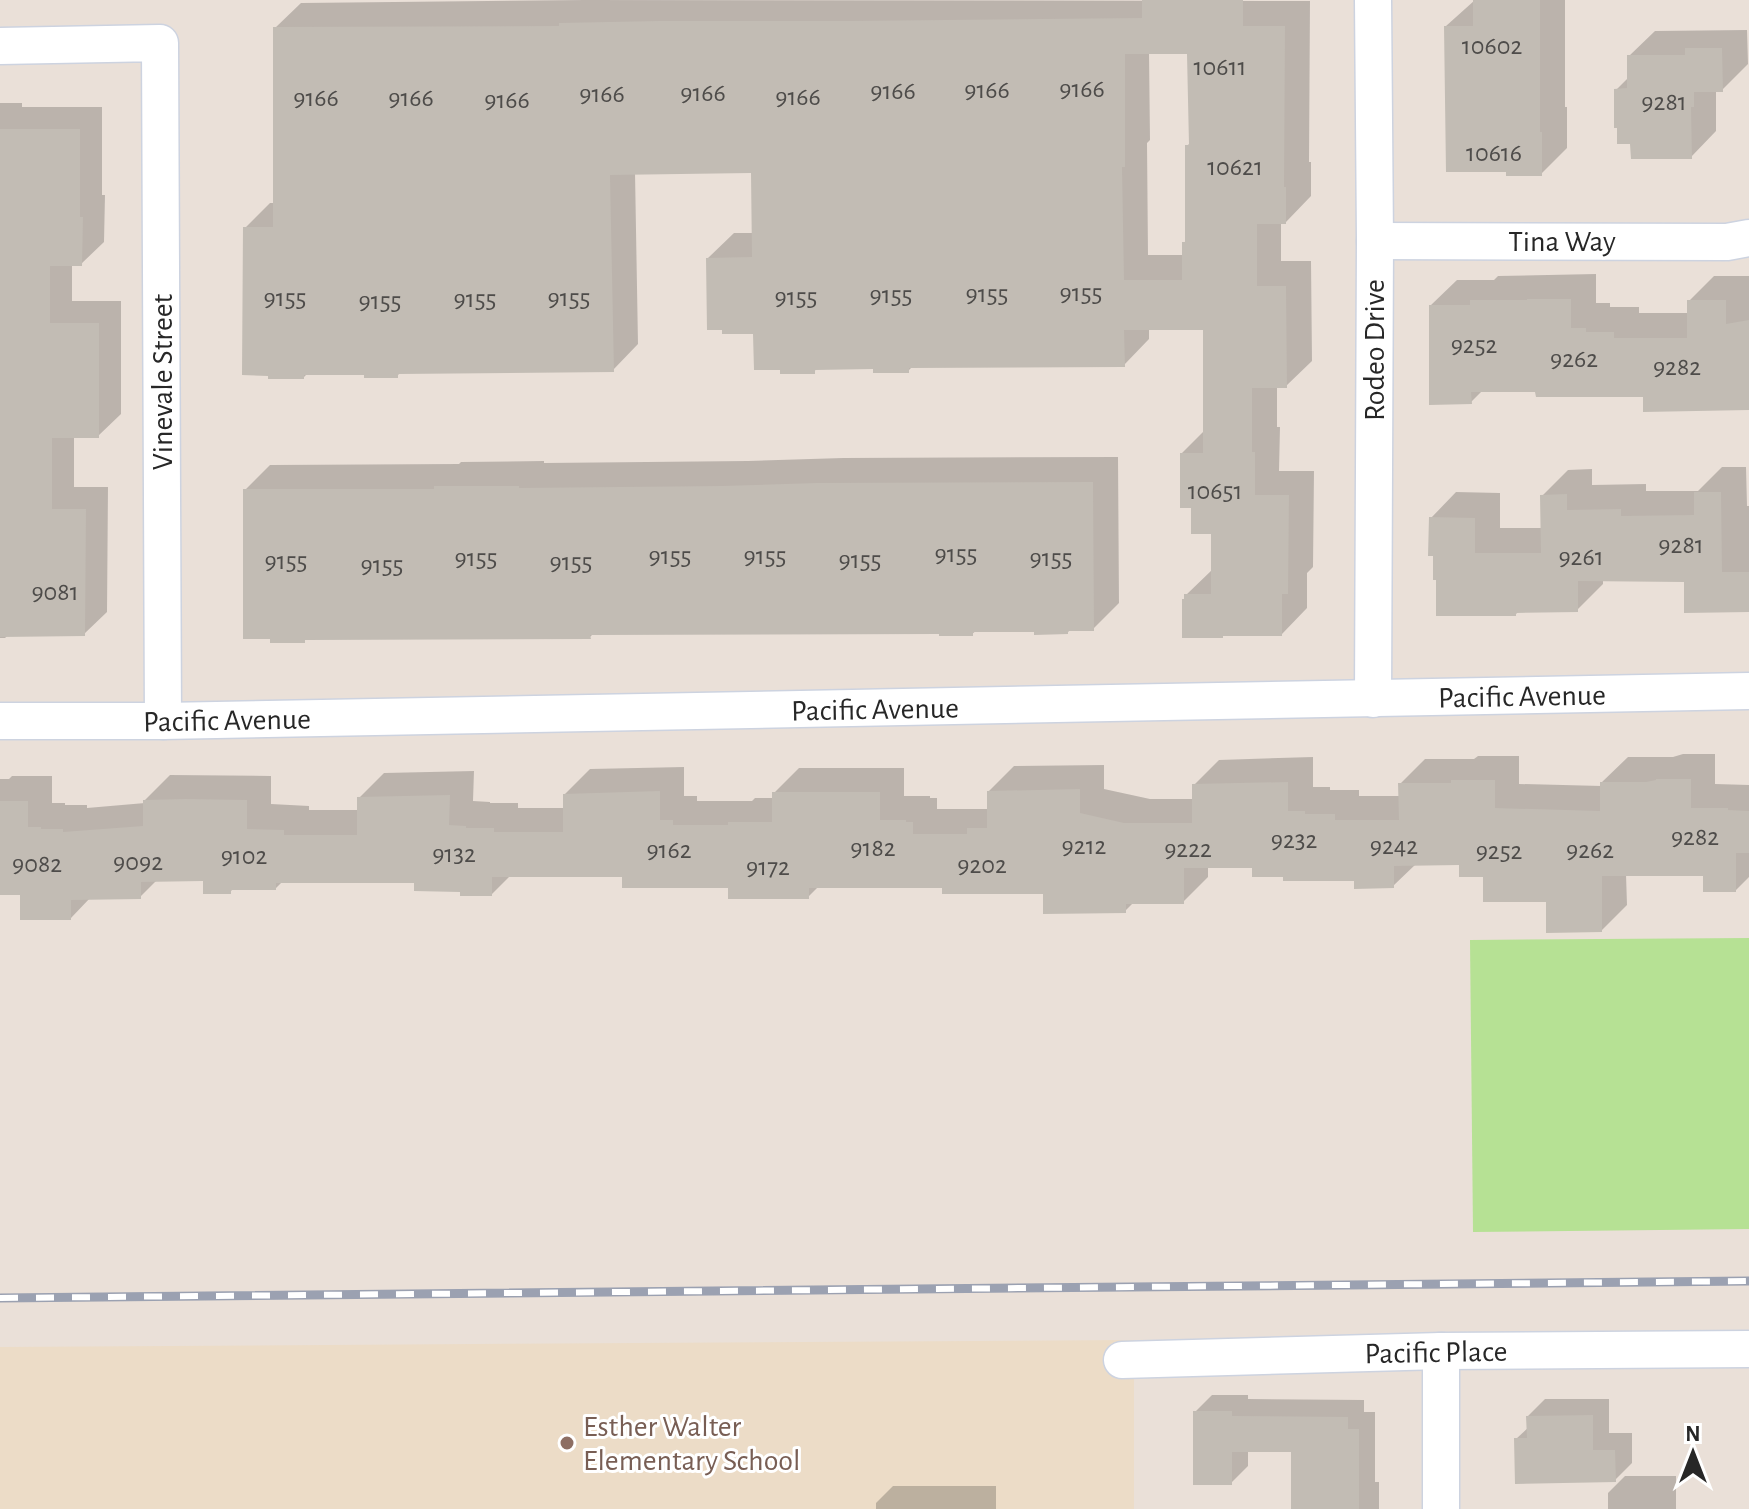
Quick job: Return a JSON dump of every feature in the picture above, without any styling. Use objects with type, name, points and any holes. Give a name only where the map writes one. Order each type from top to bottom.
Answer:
[{"type":"street","name":"Rodeo Drive","points":[[1373,0],[1373,699]]},
{"type":"street","name":"Vinevale Street","points":[[0,46],[160,43],[163,721]]},
{"type":"street","name":"Tina Way","points":[[1375,241],[1727,242],[1749,238]]},
{"type":"street","name":"Pacific Avenue","points":[[0,721],[163,721],[1749,691]]},
{"type":"street","name":"Pacific Place","points":[[1122,1360],[1441,1351],[1749,1349]]},
{"type":"street","points":[[1441,1351],[1441,1509]]},
{"type":"shaded area","name":"Esther Walter Elementary School","points":[[1134,1340],[1134,1509],[0,1509],[0,1347]]},
{"type":"green space","points":[[1749,938],[1749,1229],[1473,1232],[1470,940]]},
{"type":"building","points":[[1142,0],[1243,0],[1243,26],[1285,26],[1286,224],[1257,224],[1257,286],[1286,286],[1287,388],[1252,388],[1255,495],[1289,495],[1288,594],[1282,594],[1282,636],[1182,638],[1184,594],[1211,594],[1211,534],[1191,534],[1191,508],[1180,508],[1180,453],[1203,453],[1203,330],[1124,330],[1125,367],[909,368],[909,373],[873,373],[873,369],[815,370],[815,374],[754,370],[753,334],[722,334],[722,330],[707,330],[706,258],[752,257],[751,173],[610,175],[614,372],[398,374],[398,378],[304,375],[304,379],[242,375],[243,227],[273,227],[273,27],[1142,18]],"holes":[[[1125,54],[1187,54],[1189,145],[1185,145],[1182,280],[1124,280],[1122,167],[1125,167]]]},
{"type":"building","points":[[1473,0],[1540,0],[1542,176],[1506,176],[1506,172],[1446,172],[1444,26],[1473,26]]},
{"type":"building","points":[[1685,48],[1722,48],[1723,92],[1694,92],[1694,107],[1691,107],[1692,159],[1631,159],[1630,144],[1617,144],[1617,128],[1614,128],[1614,89],[1627,88],[1627,55],[1685,55]]},
{"type":"building","points":[[0,129],[80,129],[82,266],[50,266],[50,323],[99,323],[99,438],[52,438],[52,509],[86,509],[85,636],[0,637]]},
{"type":"building","points":[[1571,299],[1571,328],[1586,328],[1586,332],[1614,332],[1614,338],[1687,338],[1687,300],[1726,300],[1726,324],[1749,320],[1749,410],[1643,412],[1643,397],[1536,397],[1535,392],[1471,392],[1472,404],[1429,405],[1429,305],[1470,305],[1470,300]]},
{"type":"building","points":[[1093,482],[1094,631],[1034,635],[1034,632],[973,632],[973,636],[590,635],[591,639],[305,640],[305,643],[243,639],[243,489]]},
{"type":"building","points":[[1694,492],[1721,492],[1722,572],[1749,572],[1749,612],[1684,613],[1684,582],[1578,581],[1578,612],[1436,616],[1433,556],[1428,556],[1429,517],[1475,518],[1475,553],[1541,553],[1540,495],[1567,494],[1567,510],[1621,509],[1621,516],[1694,515]]},
{"type":"building","points":[[1691,779],[1691,808],[1749,811],[1749,853],[1736,853],[1736,892],[1703,892],[1703,876],[1602,876],[1602,932],[1546,933],[1546,902],[1483,902],[1483,877],[1459,877],[1459,865],[1394,866],[1394,888],[1354,889],[1354,881],[1283,881],[1283,877],[1252,877],[1252,868],[1184,868],[1184,904],[1126,904],[1126,913],[1043,914],[1043,894],[942,894],[942,888],[809,888],[809,899],[728,899],[728,888],[622,888],[622,877],[492,877],[492,896],[414,891],[414,883],[276,883],[276,890],[231,890],[231,894],[203,894],[203,881],[141,882],[141,899],[71,900],[71,920],[20,920],[20,895],[0,895],[0,801],[28,801],[28,827],[63,829],[63,832],[143,826],[143,800],[186,799],[247,800],[247,829],[284,830],[284,835],[357,835],[357,797],[450,795],[449,825],[494,828],[494,832],[563,832],[563,794],[660,791],[660,820],[673,820],[673,825],[728,825],[728,822],[772,822],[772,792],[880,792],[880,820],[913,822],[913,834],[967,834],[967,828],[987,828],[987,791],[1080,789],[1080,813],[1124,823],[1192,823],[1192,784],[1288,782],[1288,811],[1335,814],[1335,820],[1399,820],[1398,783],[1495,780],[1495,808],[1600,811],[1600,782],[1646,782]]},
{"type":"building","points":[[1193,1411],[1232,1411],[1232,1416],[1348,1417],[1348,1429],[1359,1429],[1359,1509],[1291,1509],[1291,1452],[1232,1452],[1232,1485],[1193,1485]]},
{"type":"building","points":[[1593,1415],[1593,1450],[1615,1450],[1616,1482],[1515,1484],[1514,1438],[1527,1438],[1526,1416]]},
{"type":"railway","points":[[0,1298],[1749,1281]]},
{"type":"place","name":"Esther Walter Elementary School","points":[[567,1443]]}]
